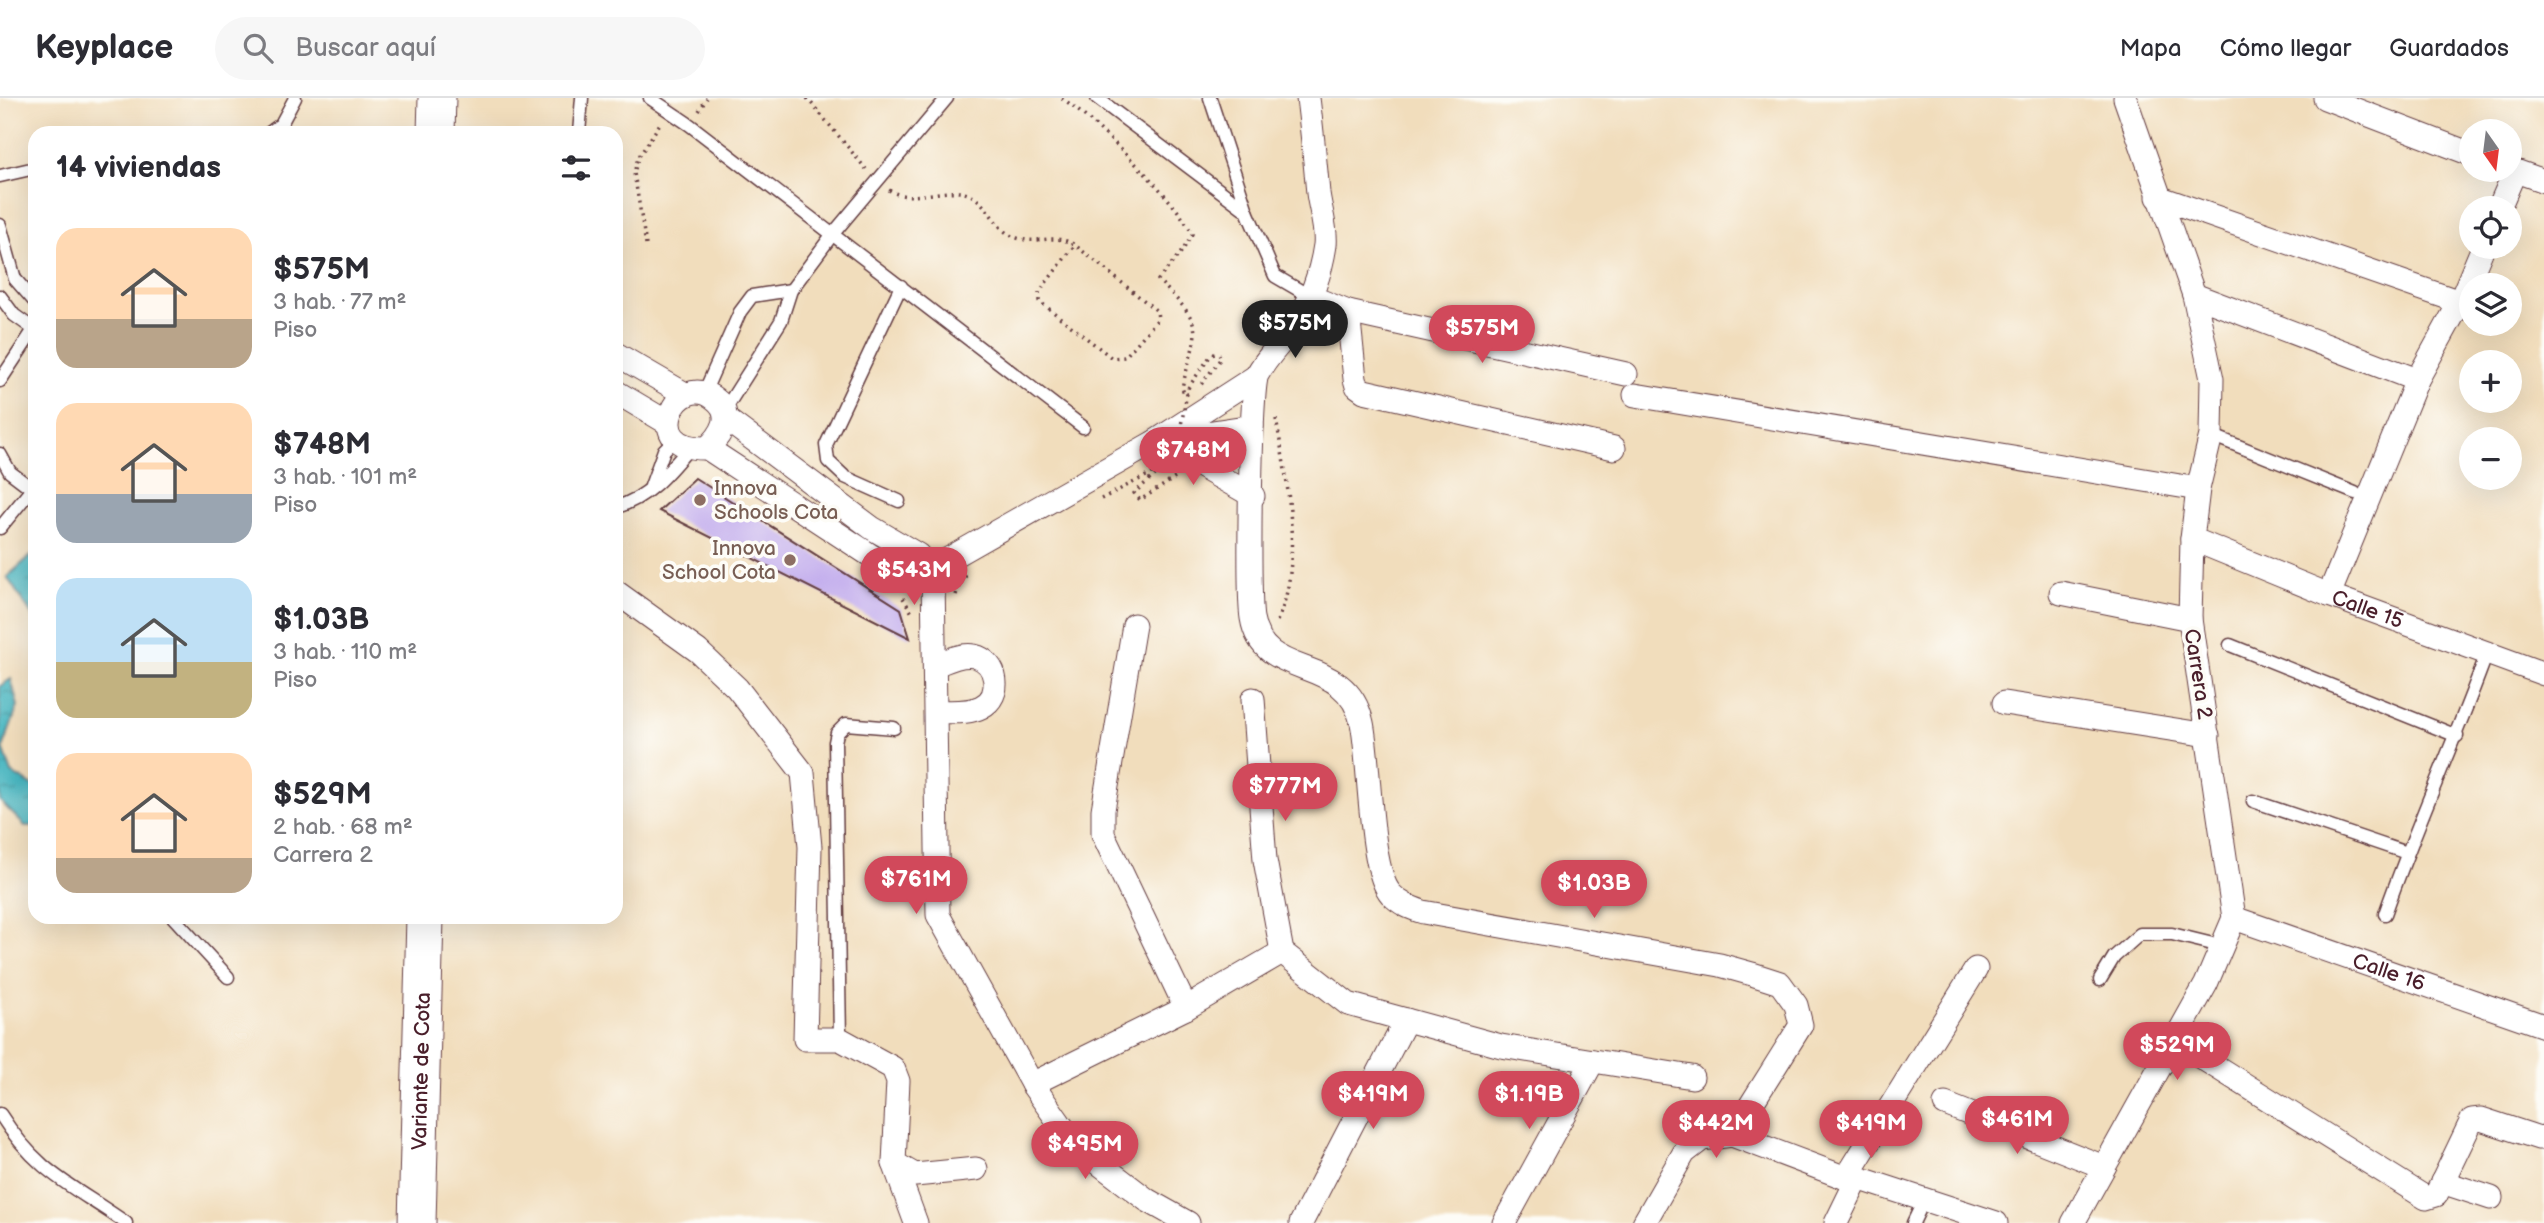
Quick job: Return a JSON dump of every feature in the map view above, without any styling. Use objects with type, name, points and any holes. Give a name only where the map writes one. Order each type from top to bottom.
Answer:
[{"type":"main road","points":[[436,126],[437,98]]},
{"type":"main road","name":"Variante de Cota","points":[[416,1223],[425,924]]},
{"type":"street","points":[[623,396],[685,440],[899,574],[909,578],[933,576],[943,562],[1156,441],[1255,377],[1296,323],[1311,297],[1325,244],[1308,98]]},
{"type":"street","name":"Carrera 2","points":[[2125,98],[2194,295],[2212,379],[2211,435],[2198,489],[2192,539],[2190,619],[2235,918]]},
{"type":"street","points":[[2325,98],[2459,149]]},
{"type":"street","points":[[2522,173],[2544,180]]},
{"type":"street","points":[[2158,197],[2459,302]]},
{"type":"street","points":[[2194,295],[2417,380]]},
{"type":"street","points":[[1311,297],[1348,312],[1630,384],[2198,489]]},
{"type":"street","points":[[2329,594],[2417,380],[2459,304]]},
{"type":"street","points":[[1348,312],[1355,379],[1357,387],[1364,391],[1614,448]]},
{"type":"street","points":[[623,358],[694,393],[716,399],[725,415],[872,528],[918,555],[933,576],[938,915],[1032,1084],[1075,1145],[1147,1200],[1188,1223]]},
{"type":"street","points":[[1255,377],[1250,582],[1256,636],[1273,654],[1305,670],[1324,673],[1352,694],[1362,722],[1378,856],[1390,894],[1405,906],[1423,912],[1720,965],[1780,983],[1797,1005],[1801,1025],[1732,1135]]},
{"type":"street","points":[[685,440],[672,406],[694,393]]},
{"type":"street","points":[[685,440],[721,436],[725,415]]},
{"type":"street","points":[[1156,441],[1252,426]]},
{"type":"street","points":[[1156,441],[1253,496]]},
{"type":"street","name":"Calle 15","points":[[2192,539],[2329,594],[2544,674]]},
{"type":"street","points":[[2061,593],[2190,619]]},
{"type":"street","points":[[623,597],[698,651],[737,688],[803,773],[810,847],[805,1039],[840,1040],[893,1068],[898,1081],[894,1163],[916,1223]]},
{"type":"street","points":[[1134,625],[1107,787],[1103,834],[1186,1008]]},
{"type":"street","points":[[936,664],[960,656],[976,656],[989,664],[996,679],[993,695],[983,706],[968,711],[936,712]]},
{"type":"street","points":[[1253,699],[1265,860],[1282,952],[1348,1004],[1500,1046],[1692,1077]]},
{"type":"street","points":[[2004,703],[2208,735]]},
{"type":"street","points":[[2073,1223],[2206,984],[2235,918]]},
{"type":"street","name":"Calle 16","points":[[2235,918],[2544,1026]]},
{"type":"street","points":[[1032,1084],[1186,1008],[1282,952]]},
{"type":"street","points":[[1836,1223],[1852,1178],[1976,969]]},
{"type":"street","points":[[1301,1223],[1406,1020]]},
{"type":"street","points":[[2175,1041],[2426,1198],[2436,1195],[2472,1120],[2481,1119],[2539,1138],[2544,1137]]},
{"type":"street","points":[[1504,1223],[1593,1061]]},
{"type":"street","points":[[1945,1104],[2104,1167]]},
{"type":"street","points":[[1644,1223],[1684,1153],[1702,1139],[1732,1135],[1852,1178],[1996,1223]]},
{"type":"street","points":[[894,1163],[915,1175],[976,1169]]},
{"type":"street","points":[[2442,1182],[2491,1198]]},
{"type":"lane","points":[[278,126],[295,98]]},
{"type":"lane","points":[[580,126],[582,98]]},
{"type":"lane","points":[[650,98],[690,125],[1083,427]]},
{"type":"lane","points":[[725,415],[781,321],[791,290],[832,234],[878,183],[947,98]]},
{"type":"lane","points":[[1097,98],[1247,211]]},
{"type":"lane","points":[[1210,98],[1247,211],[1275,276],[1311,297]]},
{"type":"lane","points":[[0,176],[28,170]]},
{"type":"lane","points":[[0,225],[15,279],[28,294]]},
{"type":"lane","points":[[899,501],[845,477],[828,461],[826,444],[901,286]]},
{"type":"lane","points":[[694,393],[752,296],[791,290]]},
{"type":"lane","points":[[0,296],[14,314],[28,324]]},
{"type":"lane","points":[[0,381],[28,339]]},
{"type":"lane","points":[[2211,435],[2355,493]]},
{"type":"lane","points":[[623,505],[632,503],[649,490],[664,450],[685,440]]},
{"type":"lane","points":[[0,454],[10,472],[28,486]]},
{"type":"lane","points":[[0,528],[28,496]]},
{"type":"lane","points":[[2230,645],[2457,736]]},
{"type":"lane","points":[[2385,914],[2407,853],[2457,736],[2487,653]]},
{"type":"lane","points":[[840,1040],[835,742],[837,733],[846,724],[894,728]]},
{"type":"lane","points":[[2253,801],[2407,853]]},
{"type":"lane","points":[[179,924],[228,977]]},
{"type":"lane","points":[[2100,980],[2114,957],[2140,934],[2172,934],[2221,946]]},
{"type":"lane","points":[[0,1114],[27,1153],[87,1200],[126,1223]]},
{"type":"lane","points":[[1913,1223],[1924,1200]]},
{"type":"path","points":[[807,98],[878,183],[895,194],[969,194],[981,201],[1007,233],[1017,239],[1063,238],[1075,245],[1157,311],[1158,319],[1125,357],[1112,358],[1039,301],[1039,292],[1075,245]]},
{"type":"path","points":[[1062,98],[1129,158],[1185,218],[1192,234],[1183,250],[1158,280],[1190,312],[1197,331],[1182,387],[1184,394],[1190,394],[1202,383],[1222,358],[1215,352],[1211,355],[1188,388],[1187,396],[1182,417],[1175,458],[1134,493],[1140,500],[1175,478]]},
{"type":"path","points":[[646,245],[634,173],[638,158],[668,112]]},
{"type":"path","points":[[1256,636],[1278,621],[1290,577],[1285,472],[1275,414]]},
{"type":"path","points":[[1091,504],[1152,473],[1171,468]]},
{"type":"path","points":[[955,600],[960,582],[969,573]]},
{"type":"water","points":[[28,558],[28,609],[7,577]]},
{"type":"water","points":[[11,679],[18,706],[3,748],[12,773],[28,783],[28,826],[0,801],[0,686]]},
{"type":"building","name":"Innova School Cota","points":[[695,478],[901,609],[910,638],[659,511]]},
{"type":"place","name":"Innova Schools Cota","points":[[700,500]]},
{"type":"place","name":"Innova School Cota","points":[[790,560]]}]
